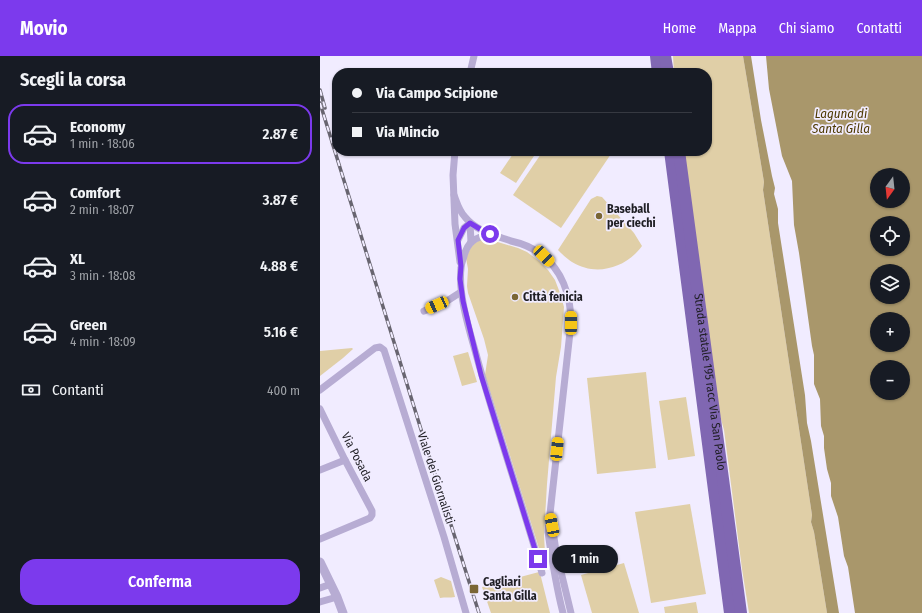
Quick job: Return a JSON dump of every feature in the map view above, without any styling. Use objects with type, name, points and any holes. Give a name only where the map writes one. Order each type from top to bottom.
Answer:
[{"type":"highway","points":[[656,56],[658,68]]},
{"type":"highway","points":[[659,56],[659,68]]},
{"type":"highway","points":[[665,56],[667,68]]},
{"type":"highway","points":[[670,56],[671,68]]},
{"type":"highway","name":"Strada statale 195 racc Via San Paolo","points":[[671,156],[730,613]]},
{"type":"highway","name":"Strada statale 195 racc Via San Paolo","points":[[680,156],[741,613]]},
{"type":"highway","points":[[713,405],[717,413],[722,444],[746,613]]},
{"type":"highway","points":[[720,538],[720,560],[725,613]]},
{"type":"street","points":[[471,68],[474,56]]},
{"type":"street","points":[[455,156],[453,175],[456,224],[461,266],[461,292],[481,375],[542,573]]},
{"type":"street","points":[[454,195],[459,209],[470,223],[490,234],[532,248],[544,256],[552,264],[559,275],[565,286],[569,300],[571,323],[548,532],[557,590],[563,613]]},
{"type":"street","points":[[458,240],[464,228],[470,223]]},
{"type":"street","points":[[470,223],[471,242]]},
{"type":"street","points":[[461,266],[466,248],[471,242],[479,237],[490,234]]},
{"type":"street","points":[[424,311],[448,301],[461,292]]},
{"type":"street","name":"Viale dei Giornalisti","points":[[320,390],[375,348],[380,347],[384,350],[442,531],[466,613]]},
{"type":"street","name":"Via Posada","points":[[320,409],[372,511],[370,518],[320,539]]},
{"type":"street","points":[[320,470],[345,460]]},
{"type":"street","points":[[550,516],[556,551],[571,613]]},
{"type":"street","points":[[320,562],[343,613]]},
{"type":"street","points":[[320,588],[331,584]]},
{"type":"street","points":[[320,602],[337,597]]},
{"type":"shaded area","points":[[673,56],[743,56],[764,182],[763,190],[812,515],[811,522],[814,532],[827,613],[749,613],[724,430],[719,412],[684,156],[712,156],[712,68],[674,68]]},
{"type":"shaded area","points":[[512,156],[534,156],[516,183],[500,173]]},
{"type":"shaded area","points":[[540,156],[610,156],[561,228],[513,195]]},
{"type":"shaded area","name":"Baseball per ciechi","points":[[597,196],[602,197],[634,233],[642,246],[628,260],[619,265],[610,268],[591,269],[581,267],[570,261],[558,250],[591,199]]},
{"type":"shaded area","points":[[480,240],[491,240],[518,248],[527,252],[539,261],[555,280],[564,307],[561,347],[556,377],[547,484],[544,535],[546,571],[485,375],[488,355],[468,293],[468,269],[466,258],[471,247]]},
{"type":"shaded area","points":[[353,349],[343,358],[320,376],[320,351]]},
{"type":"shaded area","points":[[468,352],[477,382],[462,386],[453,356]]},
{"type":"shaded area","points":[[646,372],[656,468],[597,474],[587,378]]},
{"type":"shaded area","points":[[686,397],[695,456],[668,460],[659,401]]},
{"type":"shaded area","points":[[690,504],[706,594],[651,603],[635,512]]},
{"type":"shaded area","points":[[624,563],[639,613],[592,613],[581,575]]},
{"type":"shaded area","points":[[539,572],[550,613],[491,613],[482,587]]},
{"type":"shaded area","points":[[441,577],[451,581],[455,597],[440,598],[434,580]]},
{"type":"shaded area","points":[[696,602],[698,613],[665,613],[664,607]]},
{"type":"water","points":[[743,56],[751,56],[761,120],[775,188],[774,194],[778,209],[778,223],[805,395],[807,423],[839,613],[827,613],[814,532],[811,522],[812,515],[763,190],[764,182]]},
{"type":"water","name":"Laguna di Santa Gilla","points":[[766,56],[922,56],[922,613],[855,613],[838,517],[831,496],[831,483],[827,469],[824,436],[821,426],[820,399],[814,384],[814,355],[794,225],[792,181],[782,156],[769,89]]},
{"type":"railway","points":[[320,90],[325,108]]},
{"type":"railway","points":[[320,103],[332,142]]},
{"type":"railway","points":[[336,156],[479,613]]},
{"type":"place","name":"Baseball per ciechi","points":[[599,216]]},
{"type":"place","name":"Città fenicia","points":[[515,297]]},
{"type":"place","name":"Cagliari Santa Gilla","points":[[474,589]]},
{"type":"route","points":[[490,234],[470,223],[464,228],[458,240],[461,266],[461,292],[481,375],[538,559]]}]
